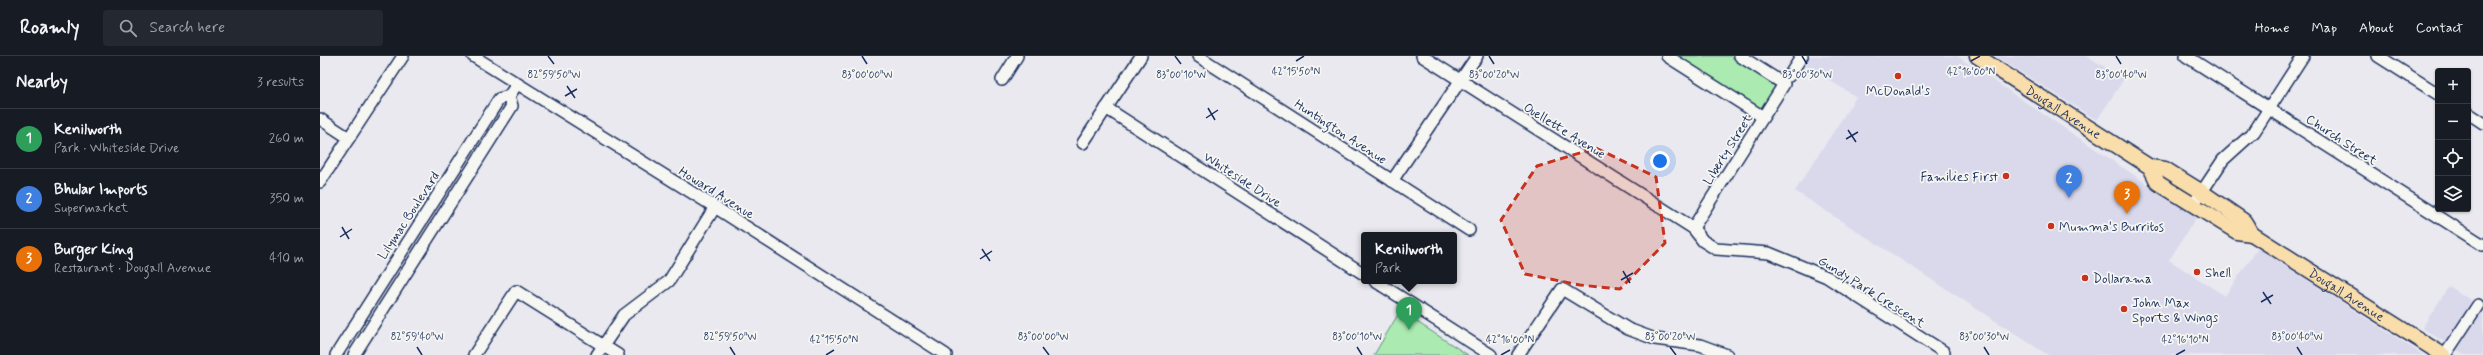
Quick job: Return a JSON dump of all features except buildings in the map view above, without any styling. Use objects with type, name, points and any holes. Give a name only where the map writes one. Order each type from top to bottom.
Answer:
[{"type":"main road","name":"Dougall Avenue","points":[[1977,56],[2150,167],[2165,169],[2202,192],[2244,221],[2252,234]]},
{"type":"main road","name":"Dougall Avenue","points":[[2150,167],[2158,183],[2237,232],[2252,234],[2444,355]]},
{"type":"street","points":[[320,182],[403,56]]},
{"type":"street","name":"Howard Avenue","points":[[473,56],[716,207],[946,355]]},
{"type":"street","points":[[1002,80],[1017,56]]},
{"type":"street","points":[[1083,143],[1140,56]]},
{"type":"street","name":"Huntington Avenue","points":[[1198,56],[1469,230]]},
{"type":"street","name":"Ouellette Avenue","points":[[1422,56],[1693,228]]},
{"type":"street","points":[[1392,181],[1477,56]]},
{"type":"street","points":[[1667,56],[1763,117]]},
{"type":"street","points":[[1740,56],[1786,80]]},
{"type":"street","name":"Liberty Street","points":[[1693,228],[1802,56]]},
{"type":"street","name":"Church Street","points":[[2186,56],[2483,245]]},
{"type":"street","points":[[2193,205],[2223,160],[2254,132],[2303,56]]},
{"type":"street","points":[[2378,56],[2435,92]]},
{"type":"street","name":"Lilymac Boulevard","points":[[336,355],[499,99],[509,96],[517,84]]},
{"type":"street","name":"Lilymac Boulevard","points":[[354,355],[512,106],[509,96]]},
{"type":"street","name":"Whiteside Drive","points":[[1106,108],[1361,272]]},
{"type":"street","points":[[2471,116],[2483,123]]},
{"type":"street","points":[[320,119],[349,138]]},
{"type":"street","points":[[600,350],[624,315],[669,281],[716,207]]},
{"type":"street","name":"Gundy Park Crescent","points":[[1693,228],[1703,241],[1716,249],[1769,253],[1827,277],[1944,352],[1942,355]]},
{"type":"street","points":[[1380,284],[1491,355]]},
{"type":"street","points":[[1518,355],[1562,288],[1628,329],[1655,339],[1700,345],[1727,355]]},
{"type":"street","points":[[474,355],[516,290],[600,350],[618,355]]},
{"type":"street","points":[[2444,355],[2480,301]]},
{"type":"highlighted area","points":[[1596,148],[1656,177],[1665,243],[1620,289],[1580,285],[1525,274],[1501,220],[1537,166]]},
{"type":"shaded area","points":[[1807,56],[1957,56],[2174,202],[2199,213],[2169,260],[2225,296],[2258,248],[2423,355],[2048,355],[1795,191],[1856,97],[1803,63]]},
{"type":"shaded area","points":[[1995,56],[2087,56],[2124,79],[2097,120]]},
{"type":"shaded area","points":[[2449,286],[2483,308],[2483,355],[2465,355],[2422,328]]},
{"type":"green space","points":[[1671,56],[1730,56],[1773,84],[1776,90],[1763,110],[1759,112]]},
{"type":"green space","points":[[1400,311],[1468,355],[1374,355]]},
{"type":"place","name":"McDonald's","points":[[1898,76]]},
{"type":"place","name":"Families First","points":[[2006,176]]},
{"type":"place","name":"Bhular Imports","points":[[2069,198]]},
{"type":"place","name":"Burger King","points":[[2127,214]]},
{"type":"place","name":"Mumma's Burritos","points":[[2051,226]]},
{"type":"place","name":"Shell","points":[[2197,272]]},
{"type":"place","name":"Dollarama","points":[[2085,278]]},
{"type":"place","name":"John Max Sports & Wings","points":[[2124,309]]},
{"type":"place","name":"Kenilworth","points":[[1409,330]]}]
